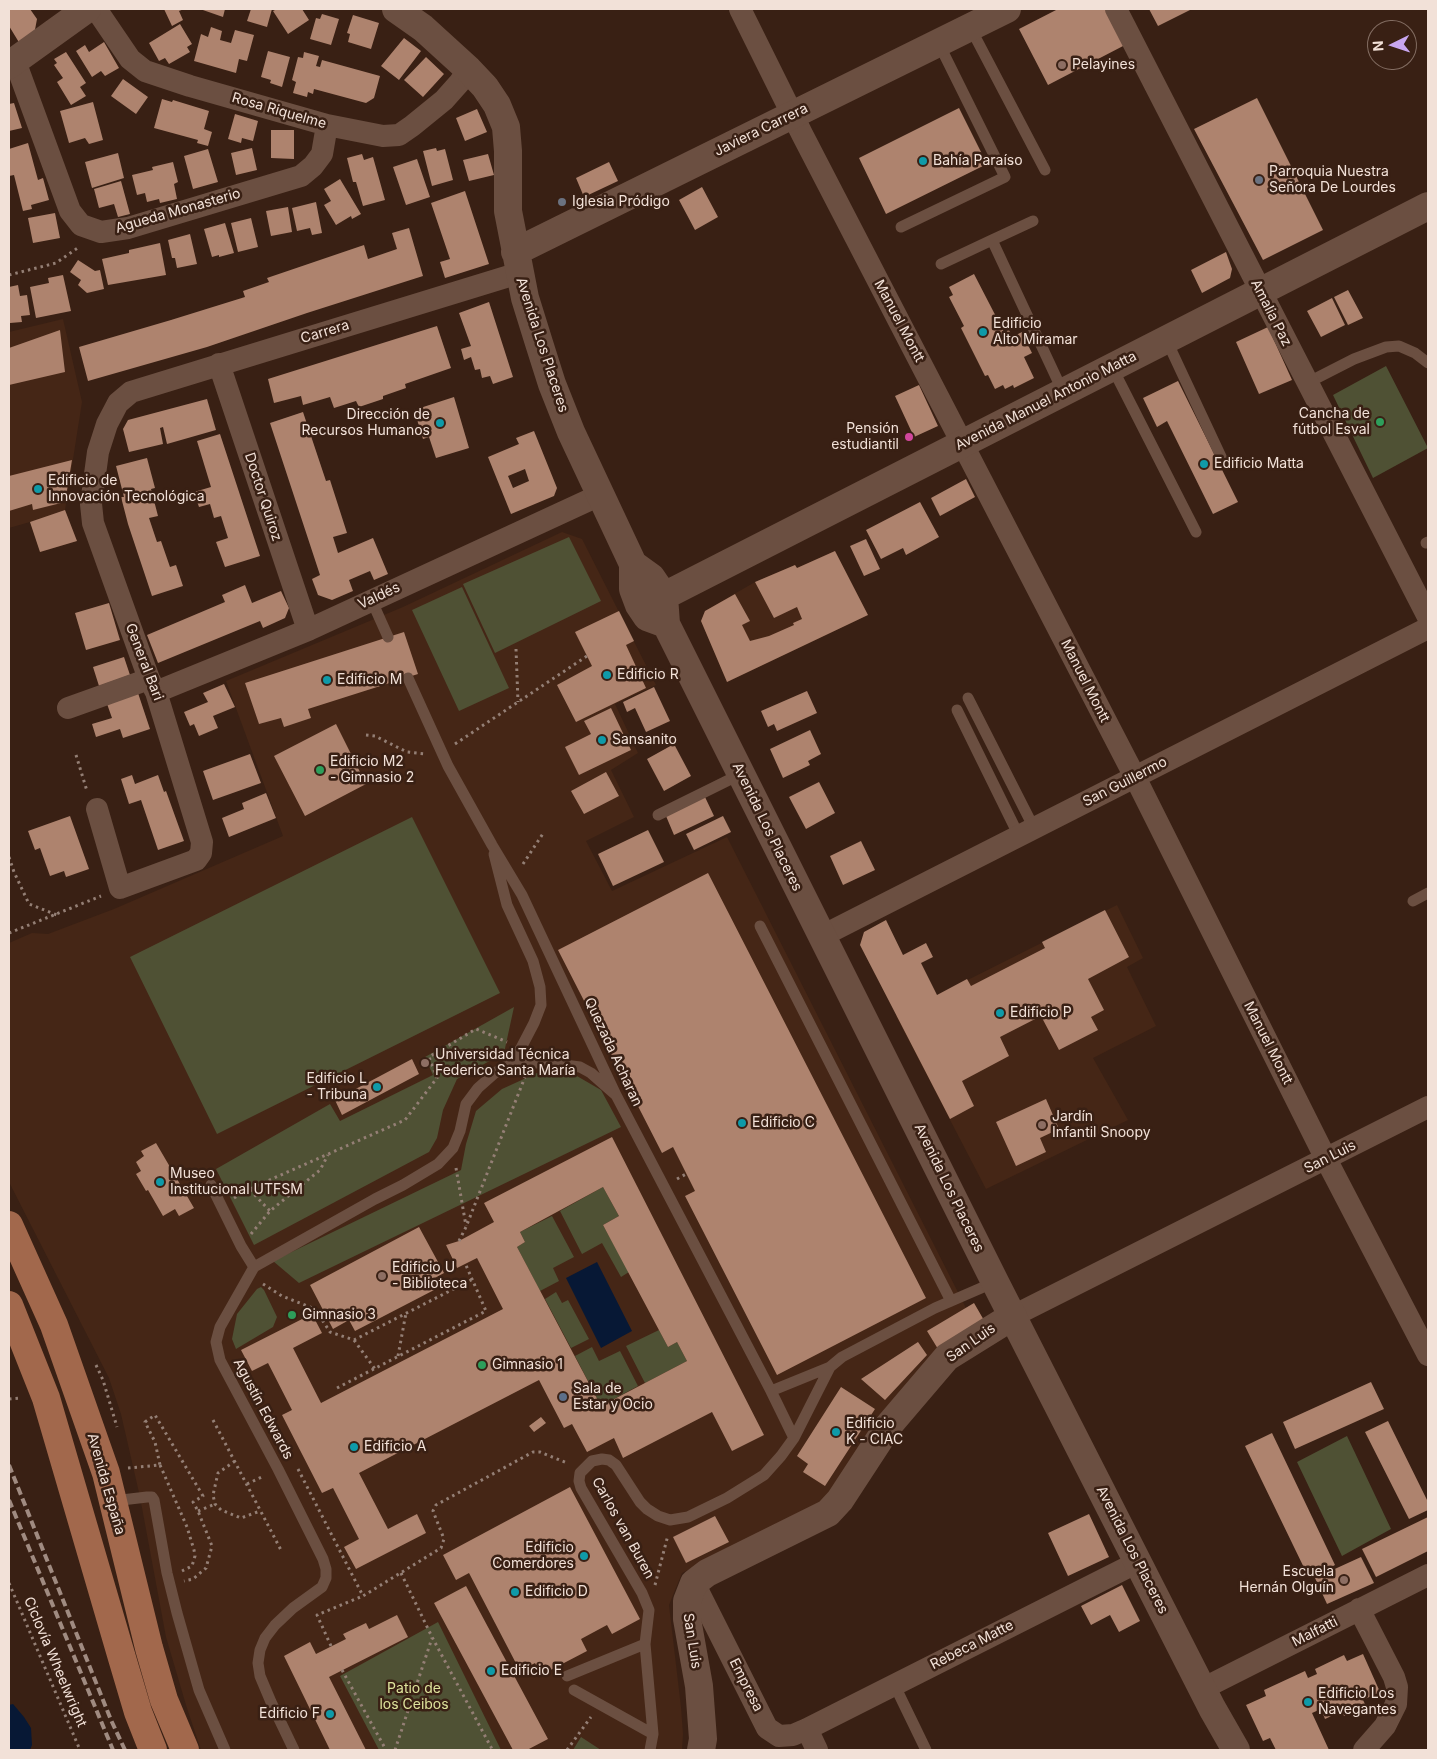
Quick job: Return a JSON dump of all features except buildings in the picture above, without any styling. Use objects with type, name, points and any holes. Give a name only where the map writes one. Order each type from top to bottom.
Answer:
[{"type":"main road","name":"Javiera Carrera","points":[[517,263],[793,114],[1006,9]]},
{"type":"main road","points":[[12,63],[84,10]]},
{"type":"main road","name":"Avenida Los Placeres","points":[[405,11],[468,69],[485,87],[497,105],[506,127],[508,211],[517,263],[525,298],[552,384],[571,432],[632,564],[632,589],[640,607],[647,617],[666,624]]},
{"type":"main road","name":"Avenida Manuel Antonio Matta","points":[[664,596],[1260,290],[1428,206]]},
{"type":"main road","name":"Avenida Los Placeres","points":[[632,564],[651,577],[664,596],[666,624],[995,1282],[1202,1688],[1236,1750]]},
{"type":"main road","name":"Avenida España","points":[[9,1225],[54,1325],[106,1473],[149,1648],[164,1700],[185,1750]]},
{"type":"main road","points":[[9,1305],[46,1398],[138,1712],[153,1750]]},
{"type":"main road","name":"San Luis","points":[[701,1750],[703,1740],[699,1686],[687,1619],[687,1601],[694,1583],[707,1573],[828,1513],[840,1500],[889,1425],[948,1357],[1013,1316]]},
{"type":"street","name":"Manuel Montt","points":[[740,9],[802,134],[1135,777],[1326,1159],[1428,1355]]},
{"type":"street","name":"Amalia Paz","points":[[1116,9],[1428,617]]},
{"type":"street","name":"Rosa Riquelme","points":[[84,10],[130,59],[145,70],[190,86],[326,125],[383,136],[398,134],[412,126],[444,100],[460,82],[468,69]]},
{"type":"street","name":"Agueda Monasterio","points":[[12,63],[70,211],[81,224],[101,232],[128,228],[301,176],[313,166],[322,154],[326,125]]},
{"type":"street","name":"Carrera","points":[[131,392],[517,263]]},
{"type":"street","name":"Doctor Quiroz","points":[[219,364],[308,630]]},
{"type":"street","name":"General Bari","points":[[120,888],[196,860],[201,853],[202,842],[152,685],[93,523],[92,504],[98,452],[107,424],[118,403],[131,392]]},
{"type":"street","name":"Valdés","points":[[68,708],[152,685],[308,630],[371,599],[600,495]]},
{"type":"street","name":"San Guillermo","points":[[822,936],[1428,628]]},
{"type":"street","points":[[97,809],[120,888]]},
{"type":"street","name":"San Luis","points":[[1013,1316],[1428,1106]]},
{"type":"street","name":"Rebeca Matte","points":[[807,1729],[1138,1562]]},
{"type":"street","name":"Malfatti","points":[[1202,1688],[1428,1575]]},
{"type":"street","name":"Empresa","points":[[694,1583],[767,1728],[779,1736],[793,1735],[807,1729]]},
{"type":"street","points":[[1359,1609],[1394,1677],[1397,1687],[1396,1704],[1385,1726],[1364,1750]]},
{"type":"street","points":[[807,1729],[817,1750]]},
{"type":"lane","points":[[970,27],[1045,170]]},
{"type":"lane","points":[[901,227],[1005,177],[938,42]]},
{"type":"lane","points":[[941,264],[1033,221]]},
{"type":"lane","points":[[992,240],[1063,392]]},
{"type":"lane","points":[[1166,339],[1224,463]]},
{"type":"lane","points":[[1307,383],[1386,347],[1399,346],[1415,353],[1428,363]]},
{"type":"lane","points":[[1112,367],[1196,532]]},
{"type":"lane","points":[[371,599],[388,637]]},
{"type":"lane","name":"Quezada Acharan","points":[[408,678],[441,750],[530,912],[616,1095],[794,1438]]},
{"type":"lane","points":[[968,698],[1027,832]]},
{"type":"lane","points":[[957,710],[1027,832]]},
{"type":"lane","points":[[658,815],[741,774]]},
{"type":"lane","points":[[211,1186],[242,1246],[251,1271],[375,1199],[404,1185],[438,1164],[453,1148],[460,1131],[466,1104],[478,1088],[495,1073],[511,1063],[534,1023],[541,1005],[540,987],[533,961],[507,904],[492,845]]},
{"type":"lane","points":[[1413,901],[1428,893]]},
{"type":"lane","points":[[760,926],[951,1301]]},
{"type":"lane","points":[[511,1063],[557,1064],[580,1068],[591,1073],[616,1095]]},
{"type":"lane","name":"Agustín Edwards","points":[[251,1271],[220,1327],[216,1342],[220,1360],[282,1477],[323,1558],[326,1569],[326,1578],[322,1587],[293,1608],[275,1625],[265,1638],[260,1650],[258,1663],[260,1676],[294,1750]]},
{"type":"lane","points":[[771,1391],[830,1367],[842,1358],[935,1308],[995,1282]]},
{"type":"lane","points":[[670,1520],[688,1518],[727,1498],[764,1475],[794,1438],[830,1367]]},
{"type":"lane","name":"Carlos van Buren","points":[[650,1750],[653,1734],[645,1644],[648,1610],[642,1593],[581,1488],[580,1473],[592,1461],[609,1460],[616,1465],[640,1502],[647,1509],[658,1516],[670,1520]]},
{"type":"lane","points":[[113,1501],[148,1497],[152,1497],[154,1500],[167,1573],[199,1690],[225,1750]]},
{"type":"lane","points":[[567,1676],[645,1644]]},
{"type":"lane","points":[[894,1684],[926,1750]]},
{"type":"lane","points":[[574,1690],[653,1734]]},
{"type":"path","points":[[9,275],[56,263],[101,232]]},
{"type":"path","points":[[516,649],[518,702]]},
{"type":"path","points":[[366,735],[375,736],[407,752],[424,754],[441,750],[459,741],[588,656]]},
{"type":"path","points":[[76,755],[88,794],[97,809]]},
{"type":"path","points":[[513,880],[544,832]]},
{"type":"path","points":[[9,857],[29,904],[57,915]]},
{"type":"path","points":[[9,933],[120,888]]},
{"type":"path","points":[[270,1211],[250,1190],[405,1120],[437,1078],[429,1057],[476,1029],[521,1048]]},
{"type":"path","points":[[459,1241],[530,1063]]},
{"type":"path","points":[[453,1148],[466,1227]]},
{"type":"path","points":[[242,1246],[270,1211],[320,1170],[328,1155]]},
{"type":"path","points":[[337,1388],[486,1311],[466,1263]]},
{"type":"path","points":[[251,1271],[282,1296],[315,1309],[330,1332],[354,1340],[375,1369]]},
{"type":"path","points":[[354,1340],[472,1279]]},
{"type":"path","points":[[398,1357],[406,1313]]},
{"type":"path","points":[[176,1574],[192,1566],[194,1550],[187,1527],[160,1465],[155,1442],[145,1422],[155,1415],[203,1496],[193,1502],[212,1546],[206,1568],[193,1579],[176,1582]]},
{"type":"path","points":[[213,1420],[282,1552]]},
{"type":"path","points":[[331,1646],[317,1615],[363,1596],[440,1548],[444,1539],[433,1511],[436,1504],[533,1452],[540,1452],[575,1466]]},
{"type":"path","points":[[235,1461],[218,1473],[213,1495],[215,1504],[221,1510],[241,1518],[260,1511]]},
{"type":"path","points":[[133,1468],[160,1465]]},
{"type":"path","points":[[298,1468],[363,1596]]},
{"type":"path","points":[[198,1511],[215,1504]]},
{"type":"path","points":[[648,1610],[668,1537],[670,1520]]},
{"type":"path","points":[[401,1573],[432,1637],[492,1750]]},
{"type":"path","name":"Ciclovía Wheelwright","points":[[9,1583],[80,1750]]},
{"type":"path","points":[[395,1750],[432,1637]]},
{"type":"path","points":[[342,1670],[386,1750]]},
{"type":"path","points":[[567,1750],[588,1723],[598,1704]]},
{"type":"shaded area","points":[[63,319],[82,402],[65,510],[77,541],[40,552],[30,522],[9,528],[9,332]]},
{"type":"shaded area","name":"Universidad Técnica Federico Santa María","points":[[562,532],[582,539],[656,685],[615,704],[638,753],[611,770],[634,817],[586,841],[612,891],[727,837],[966,1308],[974,1303],[985,1322],[825,1502],[682,1573],[669,1605],[681,1707],[682,1750],[201,1750],[166,1637],[140,1497],[121,1414],[109,1378],[9,1182],[9,943],[32,933],[48,934],[114,909],[283,836],[226,681],[403,607]]},
{"type":"shaded area","points":[[835,551],[868,615],[727,682],[701,621],[705,611],[755,582],[795,565],[797,568]]},
{"type":"shaded area","points":[[1117,905],[1143,958],[1127,967],[1156,1026],[1093,1058],[1128,1120],[986,1189],[896,1016]]},
{"type":"green space","name":"Cancha de fútbol Esval","points":[[1386,366],[1428,448],[1373,478],[1333,395]]},
{"type":"green space","points":[[569,537],[601,601],[495,653],[463,584]]},
{"type":"green space","points":[[462,587],[509,688],[459,711],[412,610]]},
{"type":"green space","points":[[412,817],[500,993],[217,1134],[130,957]]},
{"type":"green space","points":[[514,1007],[504,1053],[457,1079],[443,1110],[437,1138],[429,1152],[254,1245],[216,1169],[330,1104],[340,1121],[433,1075],[425,1057]]},
{"type":"green space","points":[[570,1072],[601,1090],[621,1127],[299,1283],[273,1261],[461,1170],[466,1144],[476,1111],[502,1089],[537,1073]]},
{"type":"green space","points":[[603,1187],[619,1216],[603,1225],[629,1272],[621,1277],[602,1243],[582,1254],[560,1211]]},
{"type":"green space","points":[[552,1216],[574,1257],[553,1268],[559,1281],[540,1291],[517,1247],[525,1242],[520,1232]]},
{"type":"green space","points":[[261,1287],[277,1317],[273,1327],[236,1349],[232,1339],[237,1314],[257,1289]]},
{"type":"green space","points":[[556,1292],[562,1303],[568,1300],[589,1339],[571,1348],[545,1299]]},
{"type":"green space","points":[[659,1330],[668,1347],[677,1342],[687,1361],[645,1383],[626,1346]]},
{"type":"green space","points":[[592,1347],[599,1361],[620,1351],[638,1386],[601,1406],[575,1356]]},
{"type":"green space","points":[[1347,1436],[1391,1529],[1342,1556],[1297,1462]]},
{"type":"green space","name":"Patio de los Ceibos","points":[[438,1622],[501,1750],[379,1750],[340,1676]]},
{"type":"green space","points":[[581,1737],[601,1750],[573,1750]]},
{"type":"water","points":[[597,1262],[632,1331],[601,1348],[566,1278]]},
{"type":"water","points":[[13,1704],[31,1728],[32,1745],[30,1750],[9,1750],[9,1705]]},
{"type":"railway","points":[[9,1465],[111,1720],[125,1750]]},
{"type":"railway","points":[[9,1500],[113,1750]]},
{"type":"place","name":"Pelayines","points":[[1062,65]]},
{"type":"place","name":"Bahía Paraíso","points":[[923,161]]},
{"type":"place","name":"Parroquia Nuestra Señora De Lourdes","points":[[1259,180]]},
{"type":"place","name":"Iglesia Pródigo","points":[[562,202]]},
{"type":"place","name":"Edificio Alto Miramar","points":[[983,332]]},
{"type":"place","name":"Cancha de fútbol Esval","points":[[1380,422]]},
{"type":"place","name":"Dirección de Recursos Humanos","points":[[440,423]]},
{"type":"place","name":"Pensión estudiantil","points":[[909,437]]},
{"type":"place","name":"Edificio Matta","points":[[1204,464]]},
{"type":"place","name":"Edificio de Innovación Tecnológica","points":[[38,489]]},
{"type":"place","name":"Edificio R","points":[[607,675]]},
{"type":"place","name":"Edificio M","points":[[327,680]]},
{"type":"place","name":"Sansanito","points":[[602,740]]},
{"type":"place","name":"Edificio M2 - Gimnasio 2","points":[[320,770]]},
{"type":"place","name":"Edificio P","points":[[1000,1013]]},
{"type":"place","name":"Universidad Técnica Federico Santa María","points":[[425,1063]]},
{"type":"place","name":"Edificio L - Tribuna","points":[[377,1087]]},
{"type":"place","name":"Edificio C","points":[[742,1123]]},
{"type":"place","name":"Jardín Infantil Snoopy","points":[[1042,1125]]},
{"type":"place","name":"Museo Institucional UTFSM","points":[[160,1182]]},
{"type":"place","name":"Edificio U - Biblioteca","points":[[382,1276]]},
{"type":"place","name":"Gimnasio 3","points":[[292,1315]]},
{"type":"place","name":"Gimnasio 1","points":[[482,1365]]},
{"type":"place","name":"Sala de Estar y Ocio","points":[[563,1397]]},
{"type":"place","name":"Edificio K - CIAC","points":[[836,1432]]},
{"type":"place","name":"Edificio A","points":[[354,1447]]},
{"type":"place","name":"Edificio Comerdores","points":[[584,1556]]},
{"type":"place","name":"Escuela Hernán Olguín","points":[[1344,1580]]},
{"type":"place","name":"Edificio D","points":[[515,1592]]},
{"type":"place","name":"Edificio E","points":[[491,1671]]},
{"type":"place","name":"Edificio Los Navegantes","points":[[1308,1702]]},
{"type":"place","name":"Edificio F","points":[[330,1714]]}]
